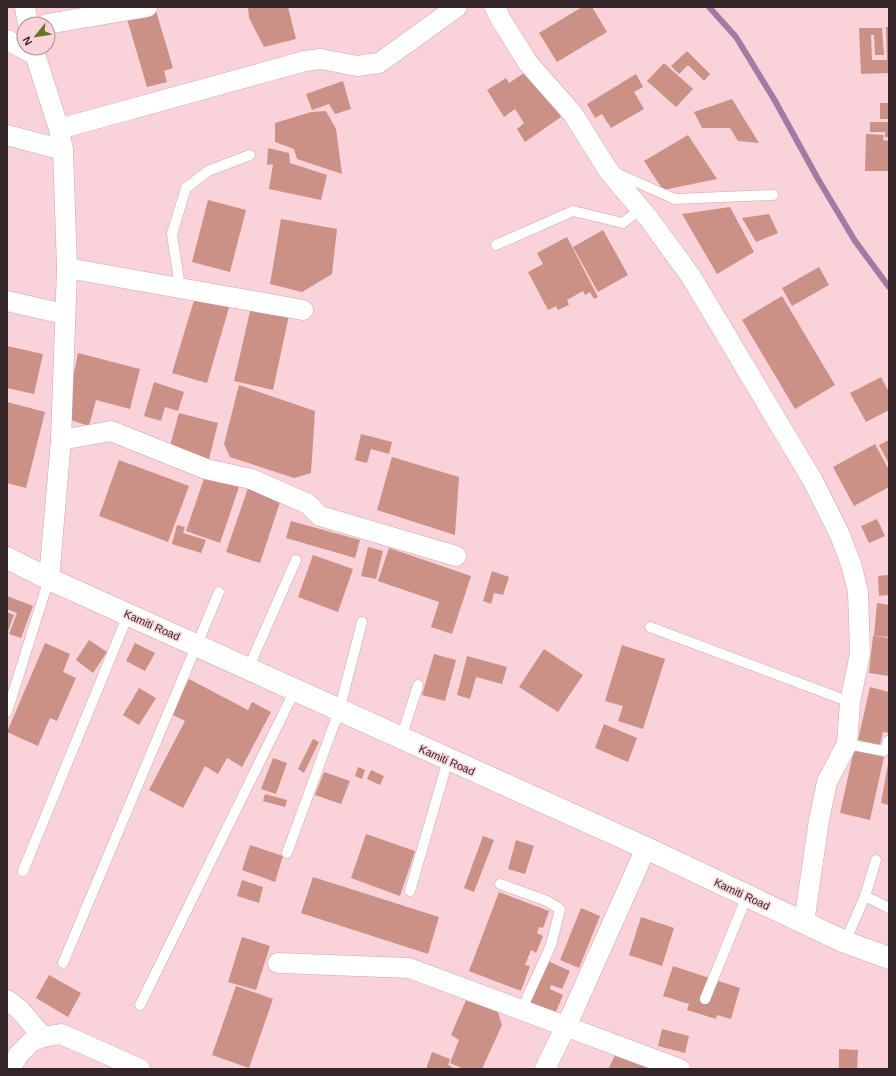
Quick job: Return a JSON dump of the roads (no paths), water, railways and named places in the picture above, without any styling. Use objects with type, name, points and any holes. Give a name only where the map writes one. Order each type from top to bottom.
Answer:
[{"type":"main road","name":"Kamiti Road","points":[[7,558],[49,579],[339,711],[646,848],[804,923],[846,942],[889,958]]},
{"type":"street","points":[[59,129],[304,61],[321,59],[357,66],[379,63],[457,7]]},
{"type":"street","points":[[495,7],[528,64],[572,114],[608,170],[640,209],[690,275],[812,479],[840,535],[852,567],[858,592],[860,654],[850,702],[847,744],[827,782],[819,820],[804,923]]},
{"type":"street","points":[[56,22],[138,8]]},
{"type":"street","points":[[35,56],[59,129],[63,150],[67,268],[64,314],[61,440],[49,579]]},
{"type":"street","points":[[7,135],[63,150]]},
{"type":"street","points":[[67,268],[303,310]]},
{"type":"street","points":[[7,301],[64,314]]},
{"type":"street","points":[[61,440],[111,431],[206,469],[251,479],[308,504],[320,516],[456,556]]},
{"type":"street","points":[[545,1069],[566,1026],[646,848]]},
{"type":"street","points":[[278,963],[409,968],[680,1069]]},
{"type":"street","points":[[7,1000],[19,1009],[43,1037]]},
{"type":"street","points":[[10,1069],[19,1054],[31,1042],[43,1037],[61,1034],[140,1069]]},
{"type":"lane","points":[[180,287],[172,234],[186,188],[208,172],[250,155]]},
{"type":"lane","points":[[608,170],[675,199],[773,195]]},
{"type":"lane","points":[[496,245],[573,211],[623,223],[640,209]]},
{"type":"lane","points":[[248,669],[296,560]]},
{"type":"lane","points":[[7,712],[49,579]]},
{"type":"lane","points":[[63,963],[220,592]]},
{"type":"lane","points":[[23,871],[128,615]]},
{"type":"lane","points":[[287,853],[339,711],[362,622]]},
{"type":"lane","points":[[650,627],[850,702]]},
{"type":"lane","points":[[401,739],[418,685]]},
{"type":"lane","points":[[140,1005],[295,690]]},
{"type":"lane","points":[[847,744],[884,751],[889,741]]},
{"type":"lane","points":[[410,891],[448,760]]},
{"type":"lane","points":[[846,942],[865,896],[876,860]]},
{"type":"lane","points":[[500,884],[547,901],[560,909],[551,945],[521,1011]]},
{"type":"lane","points":[[705,999],[747,896]]},
{"type":"lane","points":[[865,896],[889,908]]},
{"type":"waterway","points":[[709,7],[736,37],[774,99],[818,179],[855,241],[889,287]]}]
